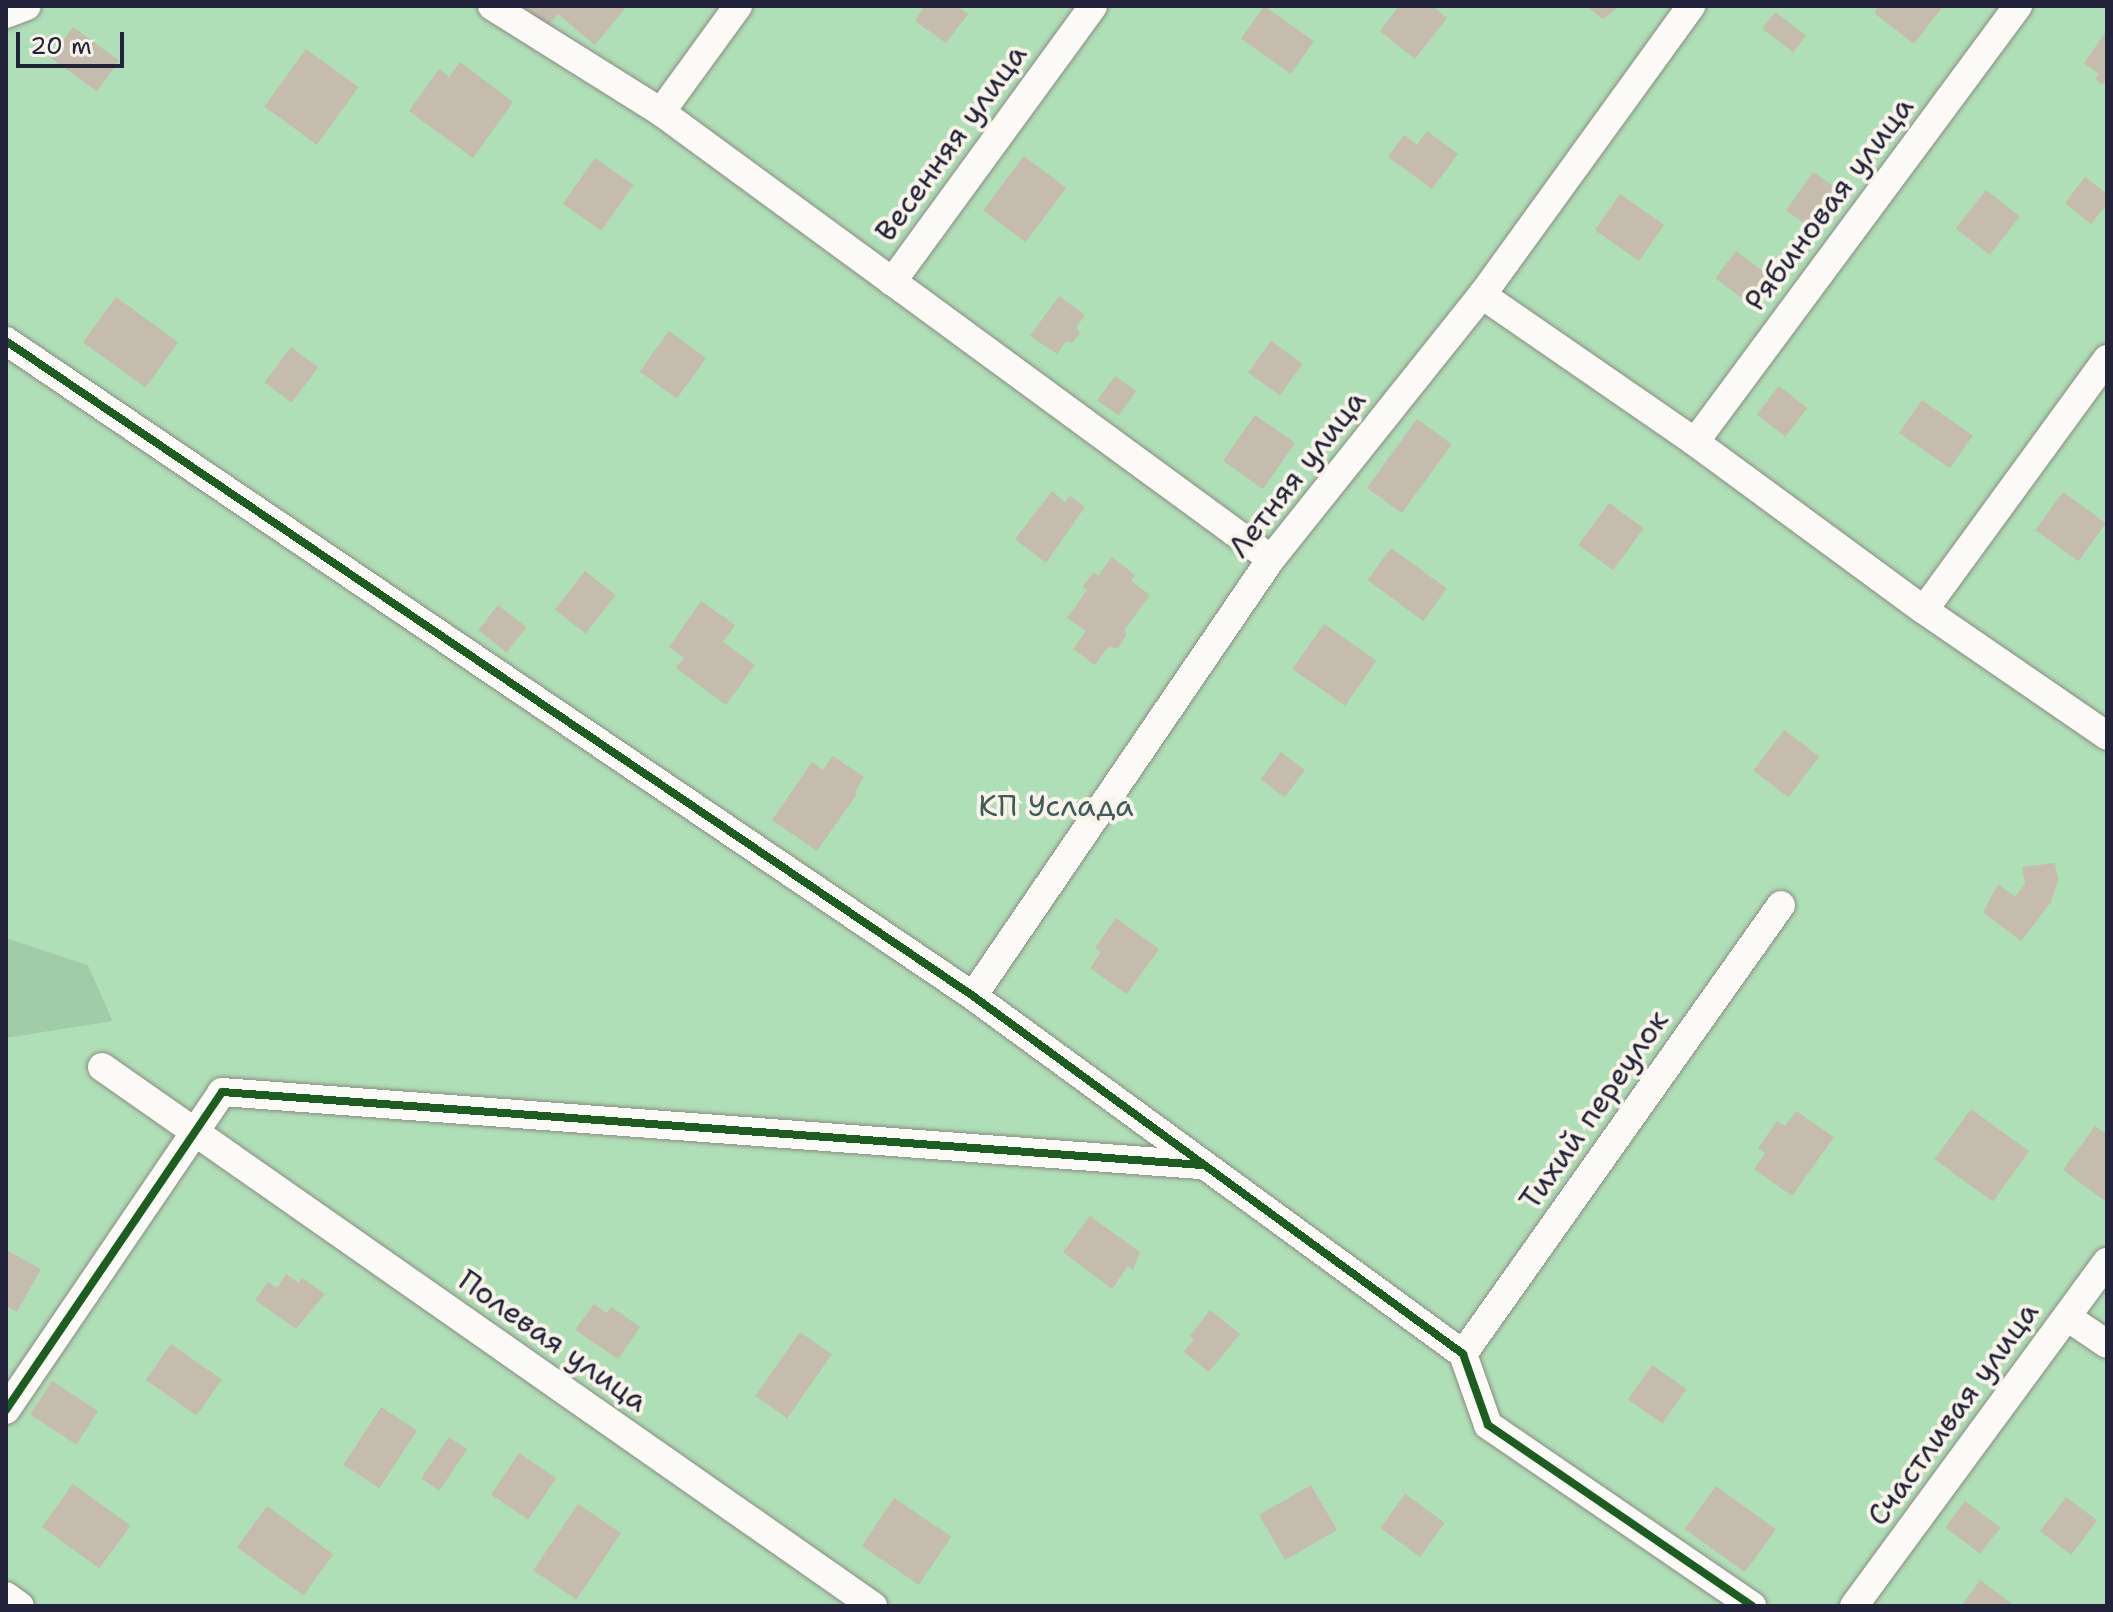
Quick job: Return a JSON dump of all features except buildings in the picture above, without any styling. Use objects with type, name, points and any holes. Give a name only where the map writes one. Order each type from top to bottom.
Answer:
[{"type":"street","points":[[6,14],[27,6]]},
{"type":"street","points":[[492,6],[661,112],[1271,559]]},
{"type":"street","points":[[661,112],[738,6]]},
{"type":"street","name":"Весенняя улица","points":[[892,282],[1093,6]]},
{"type":"street","name":"Летняя улица","points":[[973,996],[1271,559],[1482,295],[1691,6]]},
{"type":"street","name":"Рябиновая улица","points":[[1695,442],[2018,6]]},
{"type":"street","points":[[1482,295],[1695,442],[1924,610],[2107,736]]},
{"type":"street","points":[[6,341],[973,996],[1463,1354],[1488,1425],[1752,1606]]},
{"type":"street","points":[[1924,610],[2107,359]]},
{"type":"street","name":"Тихий переулок","points":[[1463,1354],[1781,905]]},
{"type":"street","name":"Полевая улица","points":[[102,1067],[873,1606]]},
{"type":"street","points":[[6,1410],[222,1092],[1201,1165]]},
{"type":"street","name":"Счастливая улица","points":[[1854,1606],[2107,1262]]},
{"type":"street","points":[[2067,1317],[2107,1344]]},
{"type":"street","points":[[6,1596],[20,1606]]},
{"type":"green space","name":"КП Услада","points":[[6,6],[2107,6],[2107,1606],[6,1606],[6,1038],[113,1020],[88,965],[6,938]]},
{"type":"green space","points":[[6,938],[88,965],[113,1021],[6,1038]]},
{"type":"cycle path","points":[[6,341],[973,996],[1463,1354],[1488,1425],[1752,1606]]},
{"type":"cycle path","points":[[6,1410],[222,1092],[1201,1165]]}]
